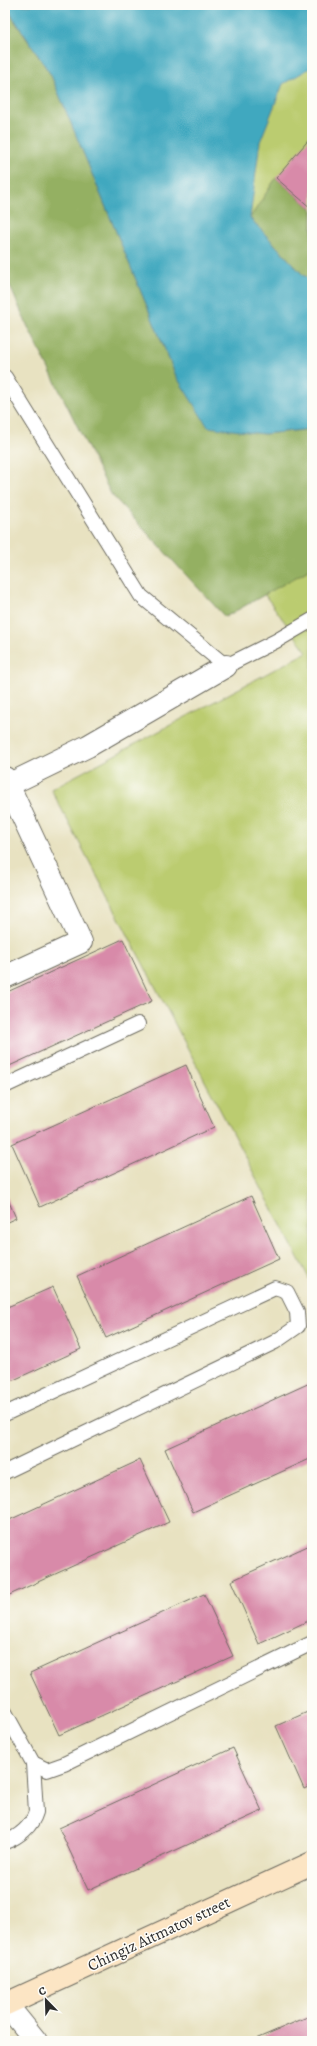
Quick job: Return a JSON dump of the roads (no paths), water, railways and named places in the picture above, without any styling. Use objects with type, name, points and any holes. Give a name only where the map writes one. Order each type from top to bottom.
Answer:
[{"type":"main road","name":"Chingiz Aitmatov street","points":[[5,2004],[312,1864]]},
{"type":"street","points":[[5,977],[81,942],[6,784],[88,746],[226,666]]},
{"type":"street","points":[[5,2004],[36,2041]]},
{"type":"lane","points":[[5,377],[141,596],[226,666],[276,641],[312,620]]},
{"type":"lane","points":[[5,1086],[138,1024]]},
{"type":"lane","points":[[5,1414],[275,1288],[287,1292],[297,1312],[298,1326],[275,1342],[5,1472]]},
{"type":"lane","points":[[33,1763],[47,1770],[64,1764],[312,1643]]},
{"type":"lane","points":[[5,1712],[33,1763],[36,1812],[31,1824],[5,1842]]},
{"type":"water","points":[[5,5],[312,5],[312,67],[283,84],[260,142],[250,218],[303,275],[312,280],[312,429],[264,434],[208,427],[176,376],[51,75]]}]
